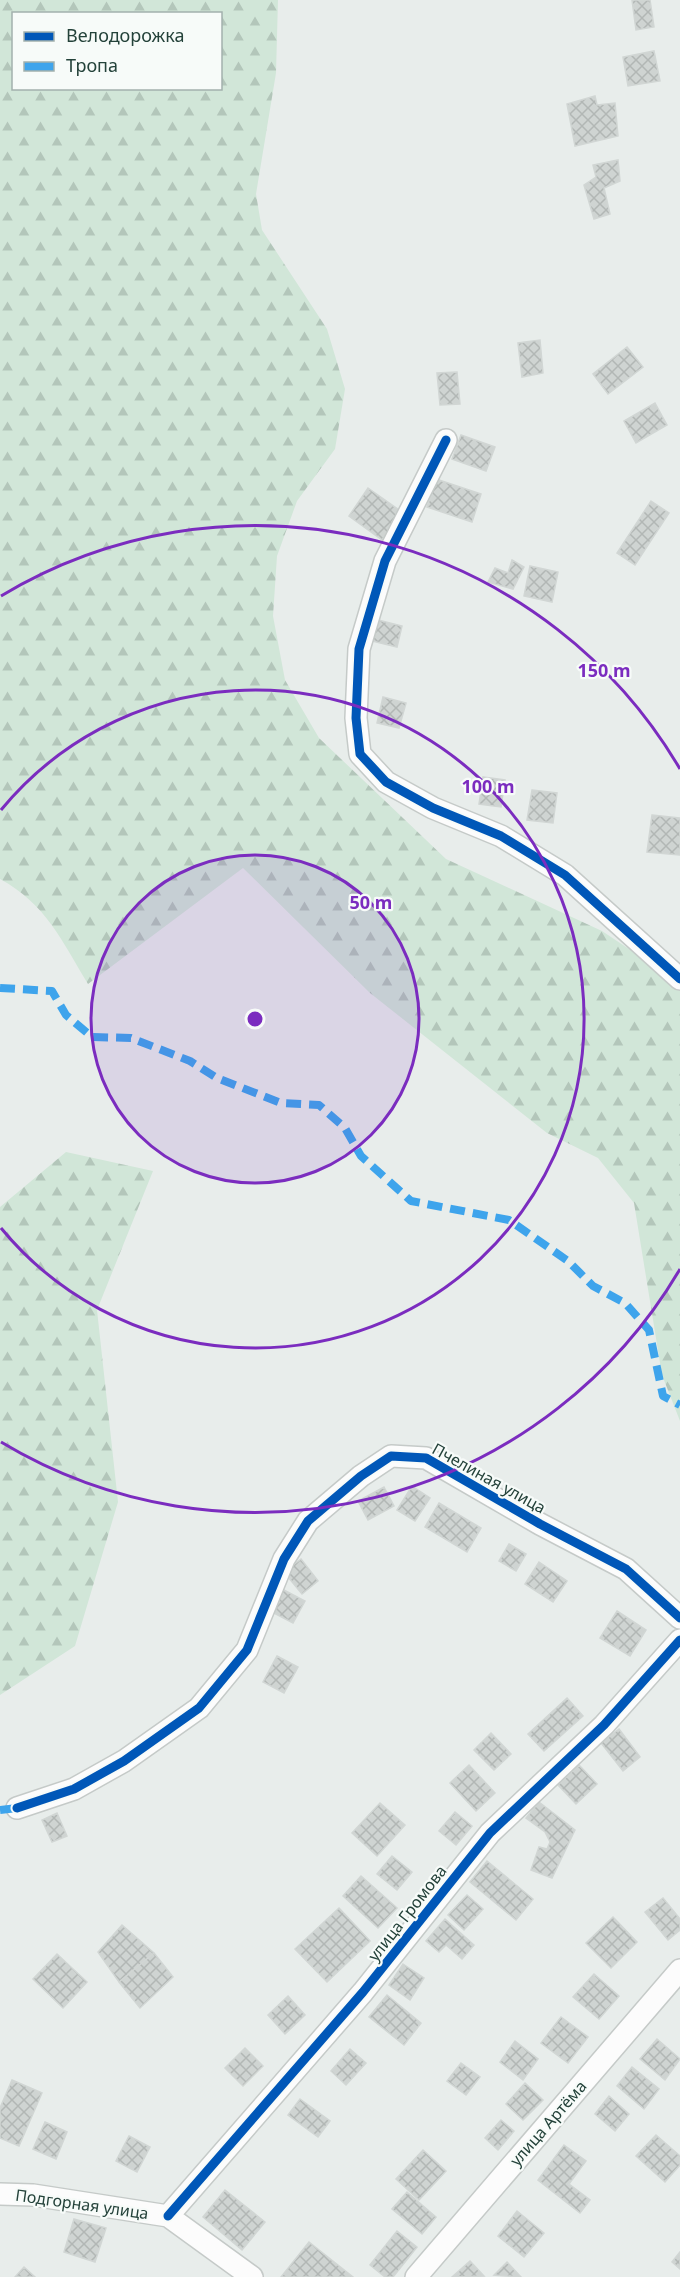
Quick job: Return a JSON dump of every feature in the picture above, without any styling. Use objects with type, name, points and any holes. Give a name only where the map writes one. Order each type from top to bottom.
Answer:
[{"type":"street","points":[[446,440],[385,561],[359,649],[356,718],[360,754],[386,782],[433,808],[501,836],[565,875],[680,979]]},
{"type":"street","name":"Пчелиная улица","points":[[17,1809],[74,1789],[124,1761],[199,1708],[247,1650],[284,1559],[308,1521],[361,1476],[391,1456],[426,1458],[540,1524],[626,1569],[680,1618]]},
{"type":"street","name":"улица Громова","points":[[168,2216],[363,1992],[490,1833],[604,1725],[680,1641]]},
{"type":"street","name":"улица Артёма","points":[[417,2277],[680,1970]]},
{"type":"street","name":"Подгорная улица","points":[[0,2194],[33,2195],[168,2216],[252,2277]]},
{"type":"green space","points":[[0,0],[278,0],[276,73],[256,194],[262,230],[327,329],[345,389],[335,449],[297,501],[277,556],[273,616],[285,680],[319,738],[446,859],[602,931],[680,983],[680,1421],[662,1375],[634,1203],[598,1158],[547,1133],[370,993],[243,868],[88,984],[61,938],[30,900],[0,879]]},
{"type":"green space","points":[[66,1152],[153,1171],[97,1310],[118,1502],[75,1646],[0,1695],[0,1207]]},
{"type":"building","points":[[632,0],[650,0],[654,27],[636,30]]},
{"type":"building","points":[[654,51],[660,81],[628,86],[623,57]]},
{"type":"building","points":[[595,96],[597,105],[615,103],[618,136],[575,146],[567,104]]},
{"type":"building","points":[[618,160],[620,181],[604,188],[610,214],[594,219],[584,185],[596,177],[593,165]]},
{"type":"building","points":[[540,340],[543,373],[522,377],[518,343]]},
{"type":"building","points":[[627,347],[643,367],[608,394],[593,374]]},
{"type":"building","points":[[457,372],[460,404],[440,405],[437,373]]},
{"type":"building","points":[[655,403],[667,425],[636,443],[624,421]]},
{"type":"building","points":[[461,435],[495,447],[486,471],[452,459]]},
{"type":"building","points":[[436,479],[481,494],[472,522],[427,507]]},
{"type":"building","points":[[368,488],[402,512],[382,540],[349,516]]},
{"type":"building","points":[[651,501],[669,513],[635,565],[617,553]]},
{"type":"building","points":[[512,560],[524,567],[513,589],[488,582],[495,568],[508,573]]},
{"type":"building","points":[[530,566],[558,572],[552,602],[524,596]]},
{"type":"building","points":[[378,620],[402,626],[397,647],[372,641]]},
{"type":"building","points":[[383,697],[406,703],[399,728],[377,723]]},
{"type":"building","points":[[483,777],[505,780],[501,807],[479,804]]},
{"type":"building","points":[[532,790],[557,793],[553,823],[527,820]]},
{"type":"building","points":[[652,815],[680,818],[680,855],[647,852]]},
{"type":"building","points":[[412,1486],[430,1498],[415,1521],[397,1510]]},
{"type":"building","points":[[384,1487],[394,1506],[368,1520],[358,1501]]},
{"type":"building","points":[[439,1503],[481,1528],[467,1552],[425,1527]]},
{"type":"building","points":[[509,1544],[526,1554],[516,1571],[499,1561]]},
{"type":"building","points":[[301,1559],[318,1581],[302,1594],[284,1572]]},
{"type":"building","points":[[539,1562],[567,1581],[553,1602],[525,1584]]},
{"type":"building","points":[[280,1588],[305,1601],[293,1623],[268,1610]]},
{"type":"building","points":[[617,1611],[646,1630],[630,1656],[600,1638]]},
{"type":"building","points":[[277,1656],[298,1667],[284,1693],[263,1682]]},
{"type":"building","points":[[567,1698],[583,1716],[544,1751],[528,1734]]},
{"type":"building","points":[[619,1729],[640,1757],[623,1771],[601,1743]]},
{"type":"building","points":[[491,1733],[511,1754],[494,1770],[474,1750]]},
{"type":"building","points":[[469,1765],[495,1793],[476,1811],[450,1783]]},
{"type":"building","points":[[579,1765],[597,1784],[576,1804],[558,1785]]},
{"type":"building","points":[[539,1802],[575,1830],[552,1878],[531,1870],[539,1847],[547,1849],[550,1842],[545,1832],[526,1818]]},
{"type":"building","points":[[380,1803],[405,1825],[377,1856],[352,1833]]},
{"type":"building","points":[[455,1812],[472,1826],[456,1845],[439,1831]]},
{"type":"building","points":[[57,1813],[67,1836],[52,1842],[42,1820]]},
{"type":"building","points":[[392,1856],[412,1872],[397,1890],[377,1874]]},
{"type":"building","points":[[487,1861],[533,1899],[516,1920],[470,1882]]},
{"type":"building","points":[[361,1876],[397,1908],[378,1928],[343,1896]]},
{"type":"building","points":[[467,1895],[483,1909],[464,1930],[448,1915]]},
{"type":"building","points":[[663,1898],[680,1919],[680,1930],[668,1940],[645,1912]]},
{"type":"building","points":[[339,1908],[370,1941],[327,1982],[295,1949]]},
{"type":"building","points":[[613,1917],[637,1942],[611,1968],[586,1943]]},
{"type":"building","points":[[445,1919],[474,1945],[462,1959],[446,1945],[439,1952],[426,1941]]},
{"type":"building","points":[[122,1925],[154,1953],[119,1982],[98,1952]]},
{"type":"building","points":[[154,1953],[173,1977],[140,2008],[119,1982]]},
{"type":"building","points":[[57,1954],[87,1982],[63,2008],[33,1979]]},
{"type":"building","points":[[403,1964],[424,1978],[410,2000],[389,1985]]},
{"type":"building","points":[[594,1974],[619,1996],[599,2019],[573,1997]]},
{"type":"building","points":[[387,1995],[421,2023],[404,2045],[369,2017]]},
{"type":"building","points":[[288,1996],[305,2015],[285,2034],[268,2015]]},
{"type":"building","points":[[561,2017],[588,2037],[568,2063],[541,2043]]},
{"type":"building","points":[[657,2039],[680,2059],[665,2080],[640,2059]]},
{"type":"building","points":[[515,2041],[538,2059],[523,2080],[500,2062]]},
{"type":"building","points":[[245,2048],[263,2066],[243,2086],[225,2068]]},
{"type":"building","points":[[350,2049],[366,2063],[346,2085],[331,2071]]},
{"type":"building","points":[[461,2063],[480,2077],[466,2095],[447,2081]]},
{"type":"building","points":[[632,2067],[659,2089],[644,2109],[617,2086]]},
{"type":"building","points":[[12,2080],[42,2093],[19,2146],[0,2138],[0,2108]]},
{"type":"building","points":[[525,2083],[543,2100],[523,2120],[506,2104]]},
{"type":"building","points":[[609,2096],[629,2114],[615,2131],[595,2114]]},
{"type":"building","points":[[300,2099],[330,2121],[318,2137],[288,2115]]},
{"type":"building","points":[[501,2120],[514,2131],[498,2150],[485,2138]]},
{"type":"building","points":[[45,2122],[67,2132],[56,2159],[33,2149]]},
{"type":"building","points":[[656,2135],[680,2156],[680,2165],[665,2182],[636,2156]]},
{"type":"building","points":[[129,2136],[150,2147],[137,2172],[116,2161]]},
{"type":"building","points":[[564,2145],[586,2161],[569,2184],[590,2200],[580,2213],[538,2180]]},
{"type":"building","points":[[423,2150],[446,2171],[419,2200],[396,2179]]},
{"type":"building","points":[[225,2190],[265,2222],[242,2250],[203,2217]]},
{"type":"building","points":[[407,2192],[436,2217],[422,2234],[392,2209]]},
{"type":"building","points":[[517,2211],[544,2233],[524,2257],[498,2236]]},
{"type":"building","points":[[74,2219],[106,2228],[95,2262],[64,2252]]},
{"type":"building","points":[[397,2231],[417,2247],[393,2277],[385,2277],[370,2265]]},
{"type":"building","points":[[309,2242],[353,2277],[281,2277]]},
{"type":"building","points":[[680,2252],[680,2269],[672,2262]]},
{"type":"building","points":[[470,2261],[484,2276],[452,2277]]},
{"type":"building","points":[[507,2262],[521,2277],[494,2275]]},
{"type":"building","points":[[24,2267],[35,2277],[15,2277]]},
{"type":"marked path","points":[[0,988],[52,991],[66,1015],[92,1037],[131,1038],[190,1061],[217,1078],[281,1103],[319,1105],[345,1128],[361,1156],[411,1201],[509,1220],[568,1261],[593,1286],[625,1303],[649,1330],[663,1396],[680,1405]]},
{"type":"marked path","points":[[0,1810],[17,1808]]},
{"type":"cycle path","points":[[446,440],[385,561],[359,649],[356,718],[360,754],[386,782],[433,808],[501,836],[565,875],[680,979]]},
{"type":"cycle path","points":[[17,1808],[74,1789],[124,1761],[199,1708],[247,1650],[284,1559],[308,1521],[361,1476],[391,1456],[426,1458],[540,1524],[626,1569],[680,1618]]},
{"type":"cycle path","points":[[168,2216],[363,1992],[490,1833],[604,1725],[680,1640]]}]
